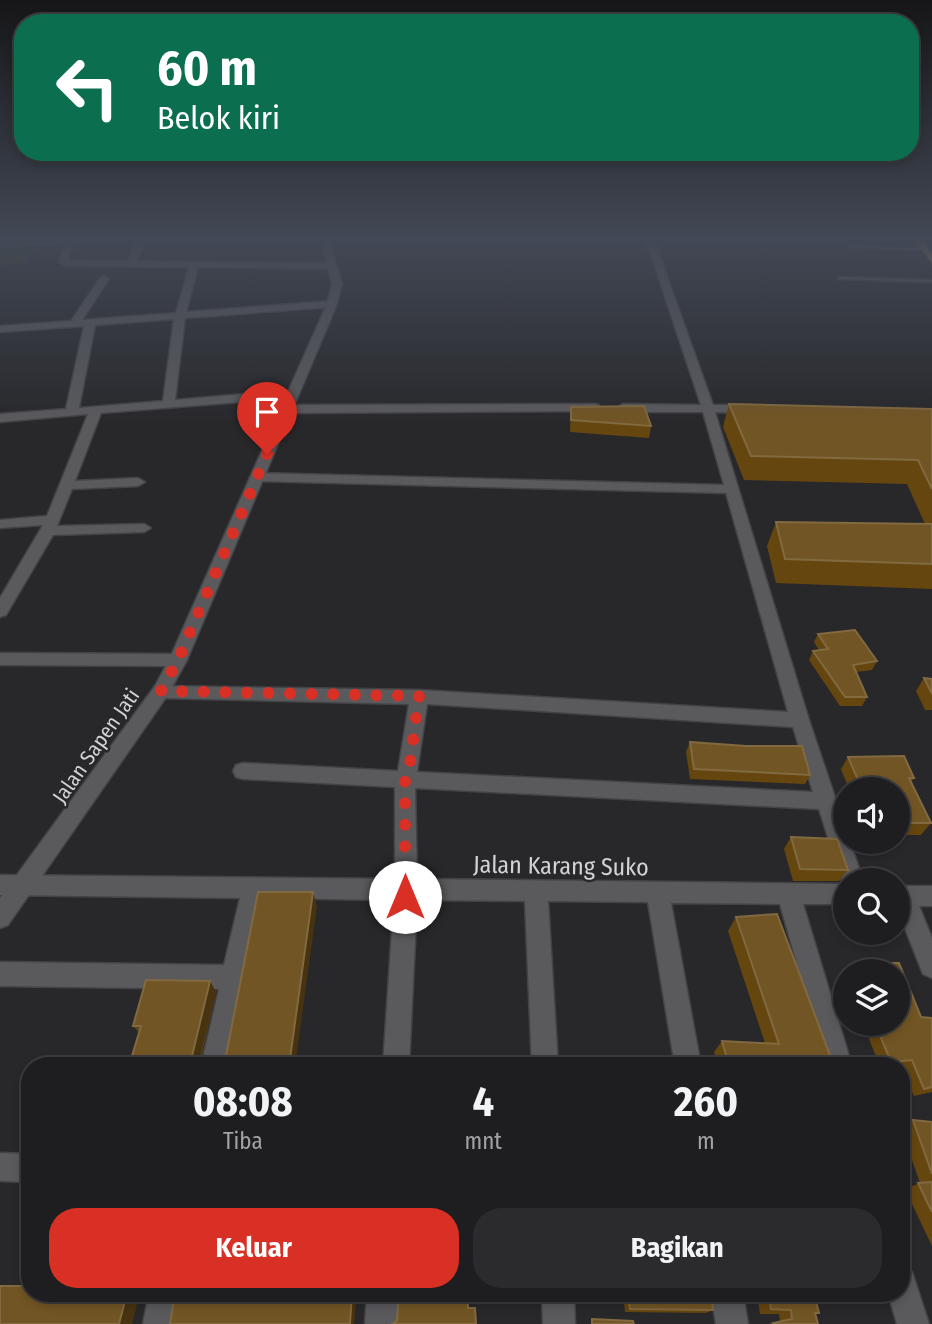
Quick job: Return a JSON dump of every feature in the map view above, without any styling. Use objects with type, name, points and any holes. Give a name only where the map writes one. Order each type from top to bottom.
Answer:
[{"type":"street","points":[[74,324],[89,302]]},
{"type":"street","points":[[169,403],[184,302]]},
{"type":"street","points":[[671,302],[708,408],[800,720],[848,868]]},
{"type":"street","points":[[0,329],[35,323],[90,323],[332,304]]},
{"type":"street","name":"Jalan Sapen Jati","points":[[0,918],[161,691],[178,660],[332,304]]},
{"type":"street","points":[[72,411],[90,323]]},
{"type":"street","points":[[0,418],[169,403],[290,402],[760,409]]},
{"type":"street","points":[[0,611],[49,525],[68,485],[96,410]]},
{"type":"street","points":[[257,477],[732,489]]},
{"type":"street","points":[[68,485],[138,482]]},
{"type":"street","points":[[0,524],[144,528]]},
{"type":"street","points":[[0,659],[178,660]]},
{"type":"street","points":[[161,691],[419,696],[800,720]]},
{"type":"street","points":[[397,1057],[406,890],[405,779],[410,763],[419,696]]},
{"type":"street","points":[[243,771],[826,801]]},
{"type":"street","name":"Jalan Karang Suko","points":[[0,885],[833,894]]},
{"type":"street","points":[[216,1057],[253,888]]},
{"type":"street","points":[[536,892],[545,1057]]},
{"type":"street","points":[[658,893],[686,1057]]},
{"type":"street","points":[[789,894],[835,1057]]},
{"type":"street","points":[[910,896],[932,896]]},
{"type":"street","points":[[910,918],[932,966]]},
{"type":"street","points":[[0,974],[233,977]]},
{"type":"street","points":[[0,1167],[21,1168]]},
{"type":"street","points":[[159,1324],[163,1302]]},
{"type":"street","points":[[381,1324],[382,1302]]},
{"type":"street","points":[[558,1302],[559,1324]]},
{"type":"street","points":[[729,1302],[733,1324]]},
{"type":"street","points":[[907,1302],[913,1324]]},
{"type":"building","points":[[729,404],[932,409],[932,489],[918,460],[751,456]]},
{"type":"building","points":[[644,406],[651,426],[571,420],[571,407]]},
{"type":"building","points":[[776,522],[932,524],[932,564],[785,559]]},
{"type":"building","points":[[855,630],[877,661],[853,665],[867,697],[845,697],[813,651],[828,649],[818,634]]},
{"type":"building","points":[[924,678],[932,679],[932,694]]},
{"type":"building","points":[[690,742],[802,746],[810,775],[694,769]]},
{"type":"building","points":[[904,756],[914,778],[857,777],[848,757]]},
{"type":"building","points":[[910,780],[931,823],[910,823]]},
{"type":"building","points":[[791,837],[833,839],[833,854],[842,854],[847,868],[833,870],[800,869]]},
{"type":"building","points":[[258,892],[313,892],[290,1057],[226,1057]]},
{"type":"building","points":[[777,914],[831,1057],[726,1057],[722,1041],[779,1044],[736,917]]},
{"type":"building","points":[[146,980],[210,981],[193,1057],[132,1057],[141,1026],[133,1026]]},
{"type":"building","points":[[910,990],[921,1017],[932,1018],[932,1087],[924,1089],[910,1057],[889,1057],[880,1036],[910,1036]]},
{"type":"building","points":[[913,1120],[932,1122],[932,1174]]},
{"type":"building","points":[[932,1182],[932,1212],[918,1183]]},
{"type":"building","points":[[0,1286],[21,1286],[21,1302],[125,1302],[119,1324],[0,1324]]},
{"type":"building","points":[[174,1302],[351,1302],[350,1324],[170,1324]]},
{"type":"building","points":[[398,1302],[468,1302],[468,1308],[475,1308],[476,1324],[392,1324],[397,1321]]},
{"type":"building","points":[[629,1302],[712,1302],[713,1310],[630,1309]]},
{"type":"building","points":[[770,1302],[816,1302],[819,1313],[815,1313],[818,1324],[774,1324],[792,1319],[791,1310],[771,1309]]},
{"type":"building","points":[[592,1319],[633,1321],[634,1324],[592,1324]]},
{"type":"route","points":[[267,454],[178,660],[161,691],[419,696],[410,763],[405,779],[405,897]]}]
